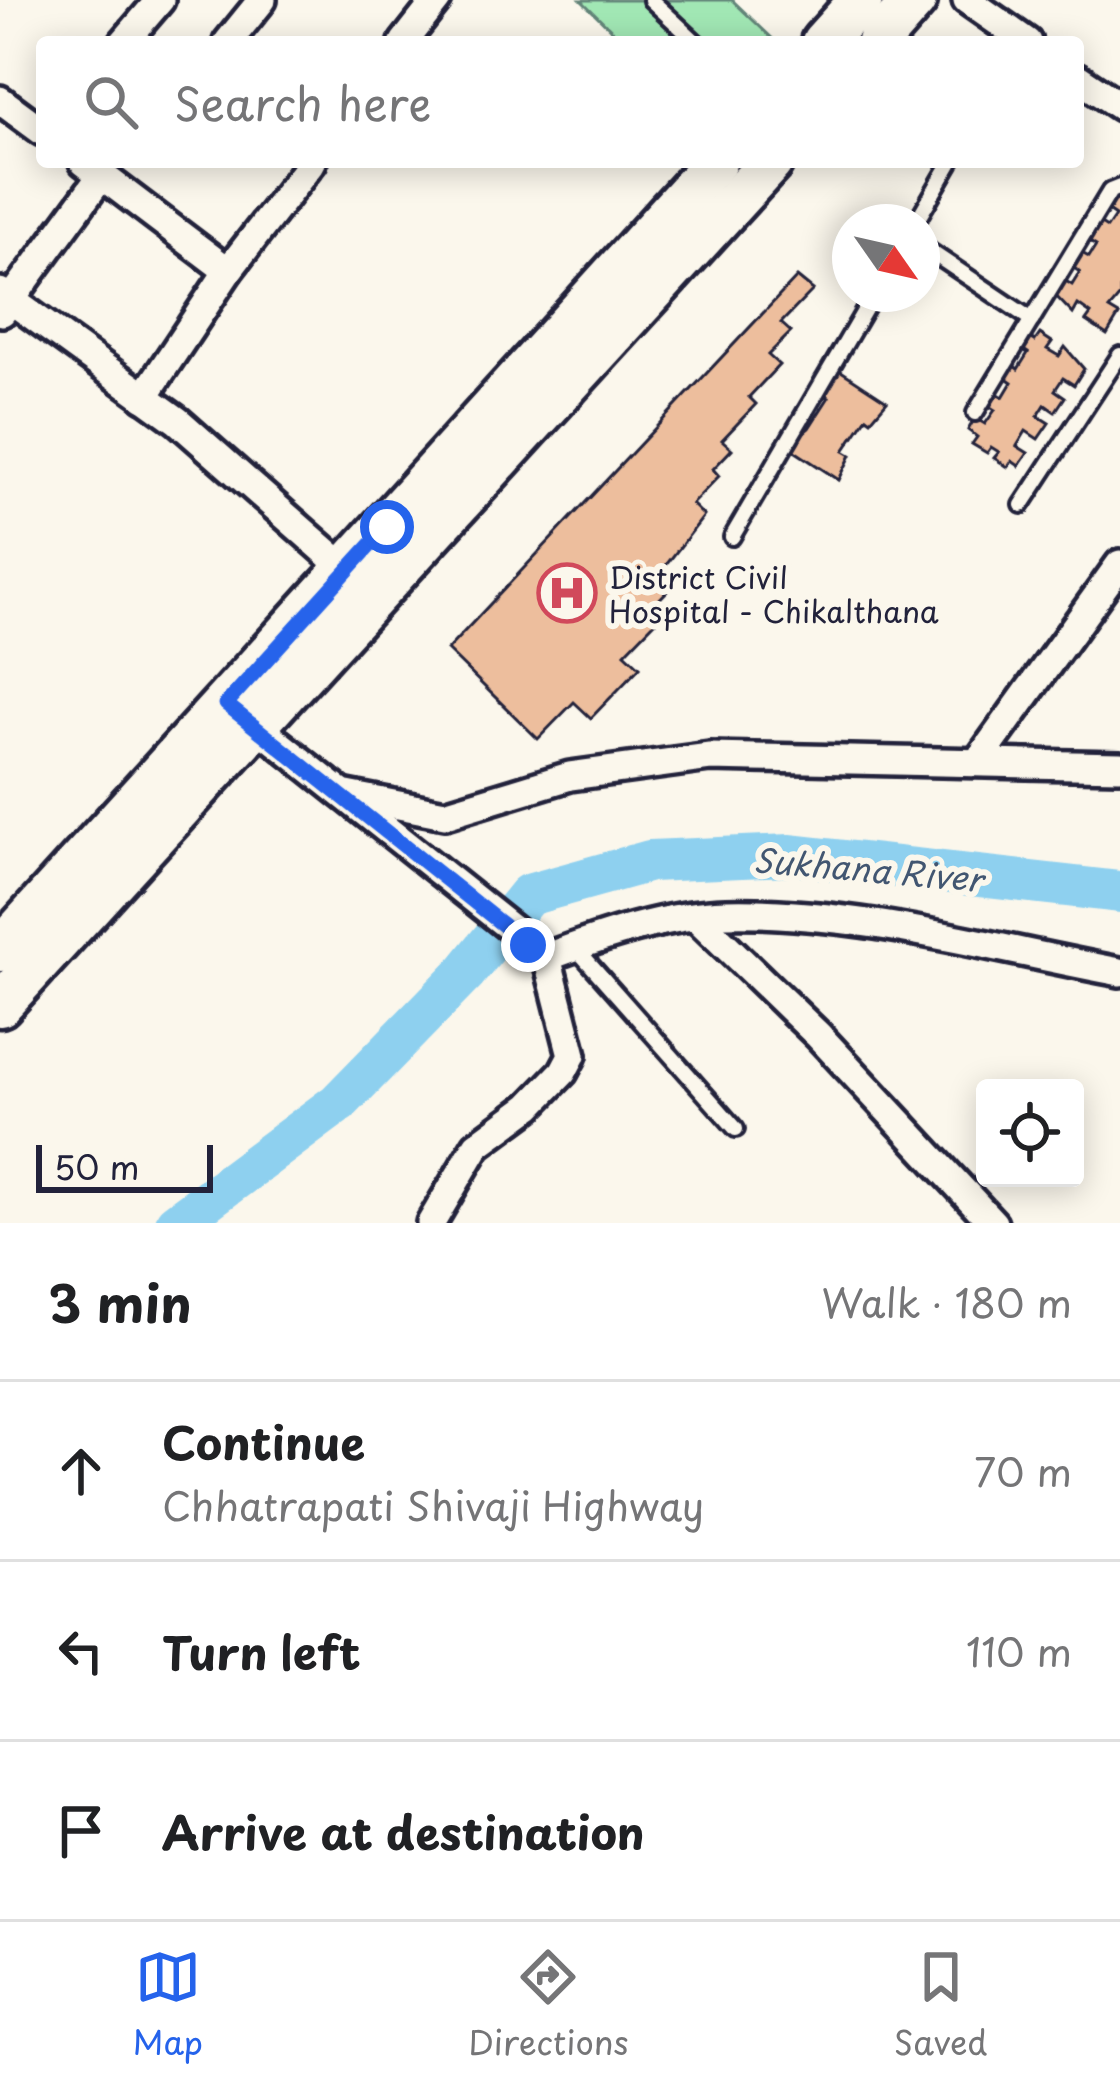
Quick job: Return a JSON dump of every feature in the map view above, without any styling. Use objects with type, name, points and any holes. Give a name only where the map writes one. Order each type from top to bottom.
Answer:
[{"type":"main road","points":[[828,36],[861,0]]},
{"type":"main road","points":[[0,1006],[241,714],[347,570],[710,168]]},
{"type":"main road","points":[[1,946],[241,714],[765,168]]},
{"type":"street","points":[[129,36],[160,0]]},
{"type":"street","points":[[233,36],[262,0]]},
{"type":"street","points":[[409,36],[437,0]]},
{"type":"street","points":[[967,0],[1018,36]]},
{"type":"street","points":[[1084,82],[1120,106]]},
{"type":"street","points":[[0,100],[36,127]]},
{"type":"street","points":[[144,397],[228,271],[307,168]]},
{"type":"street","points":[[228,271],[108,171],[4,303],[144,397],[347,570]]},
{"type":"street","points":[[979,760],[1120,564]]},
{"type":"street","points":[[241,714],[537,951],[572,1054],[563,1072],[530,1106],[477,1145],[431,1223]]},
{"type":"street","points":[[342,794],[445,814],[569,776],[710,757],[1120,766]]},
{"type":"street","points":[[537,951],[575,947],[616,931],[724,913],[865,922],[1120,972]]},
{"type":"street","points":[[697,918],[818,1035],[993,1223]]},
{"type":"lane","points":[[651,0],[690,36]]},
{"type":"lane","points":[[926,204],[948,168]]},
{"type":"lane","points":[[975,413],[1110,191],[1120,187]]},
{"type":"lane","points":[[940,258],[1032,320]]},
{"type":"lane","points":[[732,537],[863,312]]},
{"type":"lane","points":[[1022,505],[1120,355]]},
{"type":"lane","points":[[575,947],[736,1129]]},
{"type":"green space","points":[[581,0],[732,0],[770,36],[618,36]]},
{"type":"building","points":[[1113,198],[1120,202],[1120,296],[1109,309],[1119,315],[1107,335],[1086,321],[1091,314],[1078,305],[1073,314],[1052,292],[1061,278],[1072,285],[1080,272],[1069,265],[1078,251],[1089,257],[1096,246],[1085,239],[1096,221],[1107,228],[1115,216],[1106,210]]},
{"type":"building","points":[[797,277],[813,290],[781,323],[791,332],[768,355],[779,365],[749,397],[756,404],[722,440],[732,449],[713,469],[719,476],[692,504],[704,516],[663,569],[676,582],[646,613],[655,622],[625,653],[640,667],[591,718],[574,702],[538,739],[447,650]]},
{"type":"building","points":[[1040,334],[1052,342],[1047,349],[1059,356],[1065,347],[1084,369],[1074,385],[1063,378],[1055,390],[1065,397],[1055,412],[1045,405],[1038,416],[1049,423],[1038,439],[1026,431],[1017,446],[1028,453],[1019,466],[1012,461],[1008,467],[994,458],[999,452],[991,447],[987,453],[972,444],[977,437],[968,430],[975,418],[985,424],[995,410],[984,403],[993,390],[1003,397],[1012,382],[1002,375],[1010,363],[1018,369],[1028,353],[1019,347],[1027,336],[1035,341]]},
{"type":"building","points":[[838,369],[887,401],[871,420],[867,417],[844,451],[851,455],[839,480],[787,446],[809,428],[829,397],[822,392]]},
{"type":"waterway","name":"Sukhana River","points":[[176,1223],[338,1103],[466,972],[528,895],[650,861],[791,855],[1120,892]]},
{"type":"place","name":"District Civil Hospital - Chikalthana","points":[[567,593]]},
{"type":"route","points":[[387,527],[226,704],[528,945]]}]
